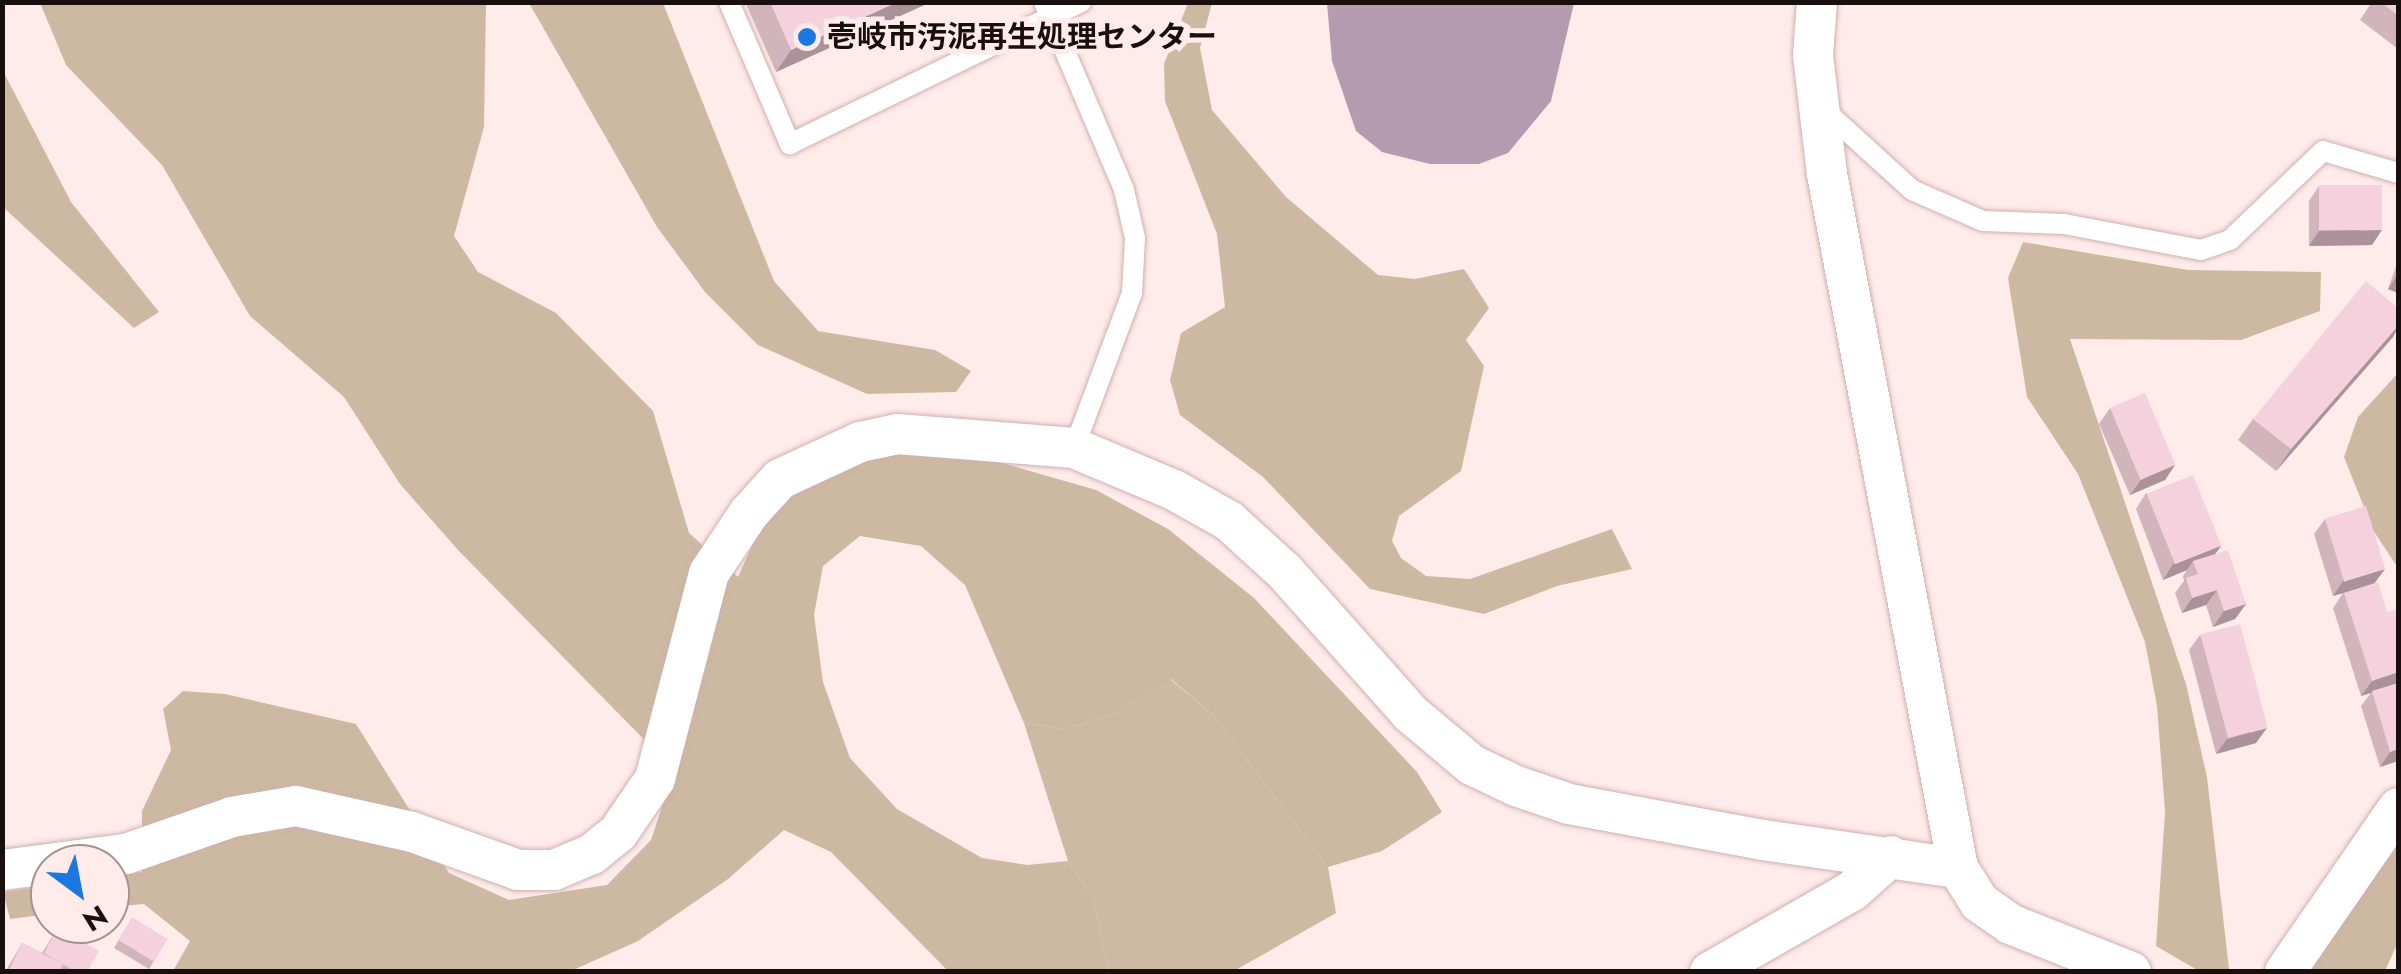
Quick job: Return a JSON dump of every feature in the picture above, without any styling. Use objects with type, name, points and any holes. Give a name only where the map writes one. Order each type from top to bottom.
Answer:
[{"type":"street","points":[[1817,2],[1813,55],[1819,106],[1958,868],[1979,902],[2010,924],[2131,972]]},
{"type":"street","points":[[2,870],[126,854],[232,817],[296,806],[412,832],[518,870],[567,865],[618,832],[654,779],[710,573],[780,479],[860,442],[896,434],[1074,448],[1229,521],[1285,572],[1410,713],[1472,765],[1569,804],[1958,868]]},
{"type":"street","points":[[2284,972],[2398,808]]},
{"type":"street","points":[[1710,972],[1852,892],[1891,856]]},
{"type":"lane","points":[[729,2],[790,144],[1048,12],[1081,2]]},
{"type":"lane","points":[[1048,12],[1124,190],[1136,238],[1132,294],[1074,448]]},
{"type":"lane","points":[[1819,106],[1912,190],[1983,221],[2064,224],[2200,250],[2230,240],[2323,151],[2398,173]]},
{"type":"shaded area","points":[[1574,2],[1551,101],[1508,153],[1479,164],[1430,164],[1382,152],[1356,131],[1332,61],[1327,3]]},
{"type":"shaded area","points":[[40,3],[486,3],[484,127],[454,236],[478,272],[556,313],[653,411],[689,533],[738,577],[767,512],[844,462],[892,450],[1002,463],[1096,490],[1168,529],[1254,598],[1417,772],[1442,812],[1382,851],[1328,867],[1212,714],[1171,679],[1119,712],[1065,729],[1024,723],[965,585],[921,546],[860,536],[823,566],[814,615],[823,682],[850,758],[897,809],[982,858],[1027,865],[1068,861],[1093,898],[1109,971],[948,971],[831,852],[784,830],[728,879],[638,941],[571,971],[173,971],[190,941],[144,904],[130,905],[130,874],[142,872],[142,811],[171,750],[163,709],[183,691],[225,694],[356,724],[449,873],[509,900],[607,885],[651,840],[674,770],[458,550],[400,484],[344,397],[250,316],[162,165],[66,65]]},
{"type":"shaded area","points":[[529,3],[663,3],[774,281],[818,331],[935,350],[971,371],[956,392],[867,394],[758,345],[705,292],[657,227]]},
{"type":"shaded area","points":[[1188,3],[1212,3],[1200,48],[1212,110],[1286,197],[1378,275],[1415,279],[1464,269],[1489,308],[1466,340],[1484,366],[1461,471],[1399,516],[1392,541],[1401,558],[1426,576],[1470,579],[1612,529],[1632,569],[1557,586],[1484,614],[1370,589],[1263,477],[1180,415],[1170,380],[1181,333],[1225,307],[1217,234],[1165,101],[1164,64]]},
{"type":"shaded area","points":[[2,69],[71,202],[159,312],[134,328],[3,207]]},
{"type":"shaded area","points":[[2023,242],[2188,270],[2321,272],[2320,311],[2241,340],[2070,339],[2186,684],[2207,777],[2229,969],[2199,971],[2156,946],[2165,812],[2157,706],[2145,642],[2078,474],[2027,397],[2008,278]]},
{"type":"shaded area","points":[[2398,373],[2398,568],[2373,530],[2344,457],[2358,417]]},
{"type":"shaded area","points":[[1170,679],[1212,714],[1328,867],[1336,913],[1234,971],[1109,971],[1093,898],[1068,861],[1024,723],[1065,729],[1119,712]]},
{"type":"shaded area","points":[[2398,845],[2398,942],[2385,971],[2303,972]]},
{"type":"shaded area","points":[[30,888],[30,916],[10,919],[3,892]]},
{"type":"building","points":[[770,2],[898,2],[791,50]]},
{"type":"building","points":[[2381,2],[2398,2],[2398,16]]},
{"type":"building","points":[[2319,185],[2382,185],[2382,230],[2319,230]]},
{"type":"building","points":[[2366,281],[2398,308],[2398,326],[2291,449],[2253,419]]},
{"type":"building","points":[[2145,393],[2175,465],[2140,480],[2110,408]]},
{"type":"building","points":[[2193,475],[2221,545],[2175,564],[2147,494]]},
{"type":"building","points":[[2366,506],[2385,569],[2344,582],[2325,519]]},
{"type":"building","points":[[2228,550],[2246,604],[2224,611],[2217,590],[2192,598],[2186,578],[2198,574],[2193,561]]},
{"type":"building","points":[[2378,582],[2387,612],[2398,609],[2398,672],[2372,681],[2344,593]]},
{"type":"building","points":[[2240,624],[2268,727],[2228,738],[2200,635]]},
{"type":"building","points":[[2398,683],[2398,749],[2390,752],[2372,691]]},
{"type":"building","points":[[132,918],[167,939],[154,961],[125,944],[130,944]]},
{"type":"building","points":[[22,943],[63,964],[59,972],[8,972]]},
{"type":"building","points":[[49,944],[87,944],[99,951],[87,972],[76,972],[44,953]]},
{"type":"place","name":"壱岐市汚泥再生処理センター","points":[[807,37]]}]
